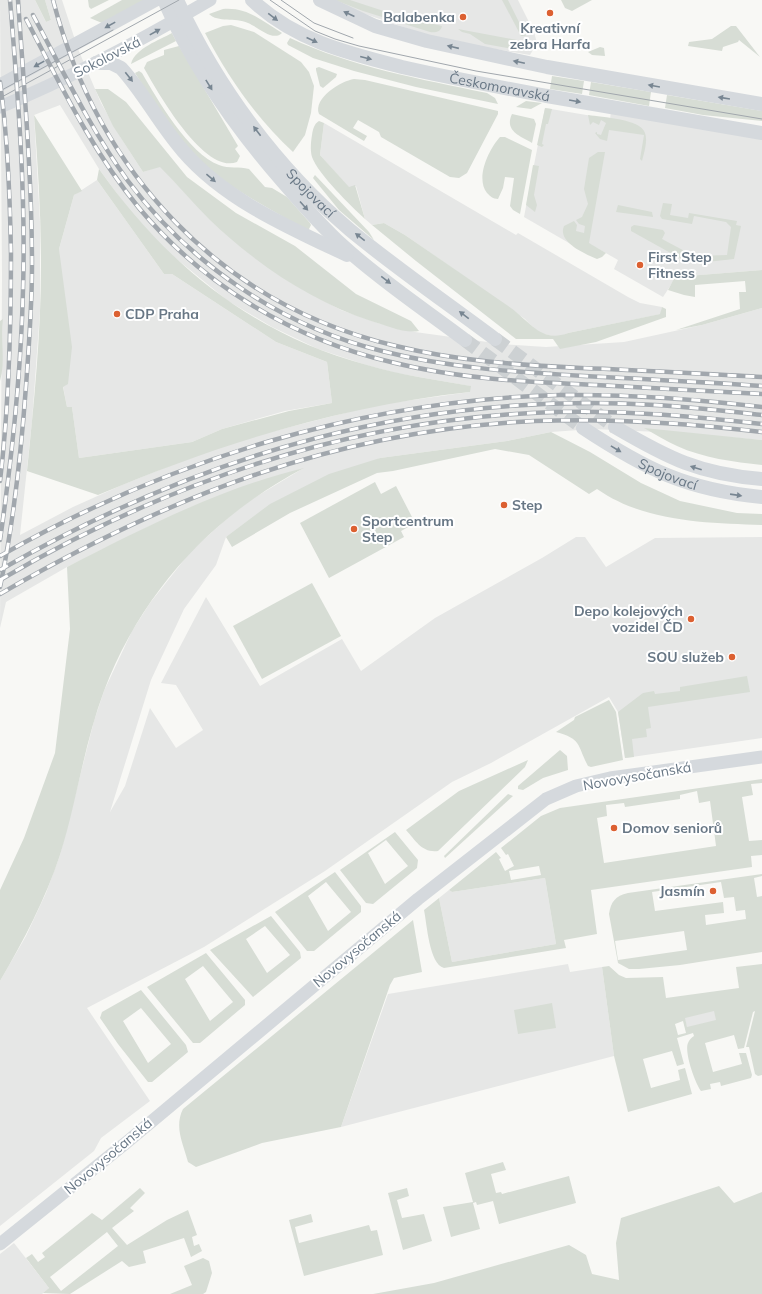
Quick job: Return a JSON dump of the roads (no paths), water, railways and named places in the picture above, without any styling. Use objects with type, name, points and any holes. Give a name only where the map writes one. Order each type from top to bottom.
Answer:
[{"type":"main road","name":"Sokolovská","points":[[0,85],[156,0]]},
{"type":"main road","name":"Spojovací","points":[[164,0],[196,51],[281,162],[331,212],[379,252],[495,339]]},
{"type":"main road","name":"Spojovací","points":[[177,0],[196,51],[221,103],[262,157],[323,227],[362,262],[465,340]]},
{"type":"main road","name":"Sokolovská","points":[[0,107],[32,94],[96,63],[210,0]]},
{"type":"main road","name":"Českomoravská","points":[[252,0],[277,20],[296,32],[328,47],[356,55],[464,80],[762,133]]},
{"type":"main road","name":"Českomoravská","points":[[320,0],[375,26],[441,44],[547,67],[762,104]]},
{"type":"main road","points":[[96,63],[111,63],[121,68],[183,152],[222,187],[298,232],[362,262]]},
{"type":"main road","name":"Spojovací","points":[[583,428],[643,465],[677,480],[717,492],[762,498]]},
{"type":"main road","name":"Spojovací","points":[[614,428],[682,464],[719,474],[762,480]]},
{"type":"main road","name":"Novovysočanská","points":[[0,1244],[127,1142],[418,900],[546,799],[576,786],[610,778],[762,757]]},
{"type":"tunnel","points":[[495,339],[615,427]]},
{"type":"tunnel","points":[[465,340],[583,428]]},
{"type":"tram line","points":[[0,98],[179,0]]},
{"type":"tram line","points":[[270,0],[315,31],[359,46],[476,71],[762,119]]},
{"type":"tram line","points":[[281,0],[314,23],[353,38]]},
{"type":"tram line","points":[[0,91],[113,30]]},
{"type":"railway","points":[[0,540],[15,415],[22,321],[24,254],[18,108],[10,0]]},
{"type":"railway","points":[[0,587],[13,512],[19,462],[30,326],[32,266],[29,166],[18,0]]},
{"type":"railway","points":[[53,0],[73,63],[101,121],[135,174],[175,222],[222,264],[274,299],[333,326],[396,346],[465,359],[535,365],[762,377]]},
{"type":"railway","points":[[33,15],[78,100],[102,141],[128,181],[153,211],[180,239],[209,265],[240,288],[308,326],[345,340],[382,351],[432,362],[533,373],[762,386]]},
{"type":"railway","points":[[26,19],[64,92],[106,164],[139,208],[164,236],[221,284],[252,305],[285,323],[319,339],[355,352],[416,368],[467,376],[519,381],[762,394]]},
{"type":"railway","points":[[0,82],[8,168],[11,254],[9,368],[6,425],[0,481]]},
{"type":"railway","points":[[0,556],[65,521],[132,491],[200,464],[270,441],[342,423],[414,409],[487,399],[560,395],[611,395],[762,407]]},
{"type":"railway","points":[[0,570],[77,529],[155,493],[234,463],[315,438],[397,420],[481,408],[567,403],[655,405],[762,415]]},
{"type":"railway","points":[[0,580],[65,544],[131,512],[198,484],[267,461],[337,441],[409,427],[481,417],[555,412],[658,414],[762,424]]},
{"type":"railway","points":[[0,594],[63,559],[127,527],[192,499],[257,474],[324,454],[392,438],[462,427],[563,420],[648,422],[762,432]]},
{"type":"place","name":"Kreativní zebra Harfa","points":[[550,13]]},
{"type":"place","name":"Balabenka","points":[[463,17]]},
{"type":"place","name":"First Step Fitness","points":[[640,265]]},
{"type":"place","name":"CDP Praha","points":[[117,314]]},
{"type":"place","name":"Step","points":[[504,505]]},
{"type":"place","name":"Sportcentrum Step","points":[[354,529]]},
{"type":"place","name":"Depo kolejových vozidel ČD","points":[[691,619]]},
{"type":"place","name":"SOU služeb","points":[[732,657]]},
{"type":"place","name":"Domov seniorů","points":[[614,828]]},
{"type":"place","name":"Jasmín","points":[[713,891]]}]
